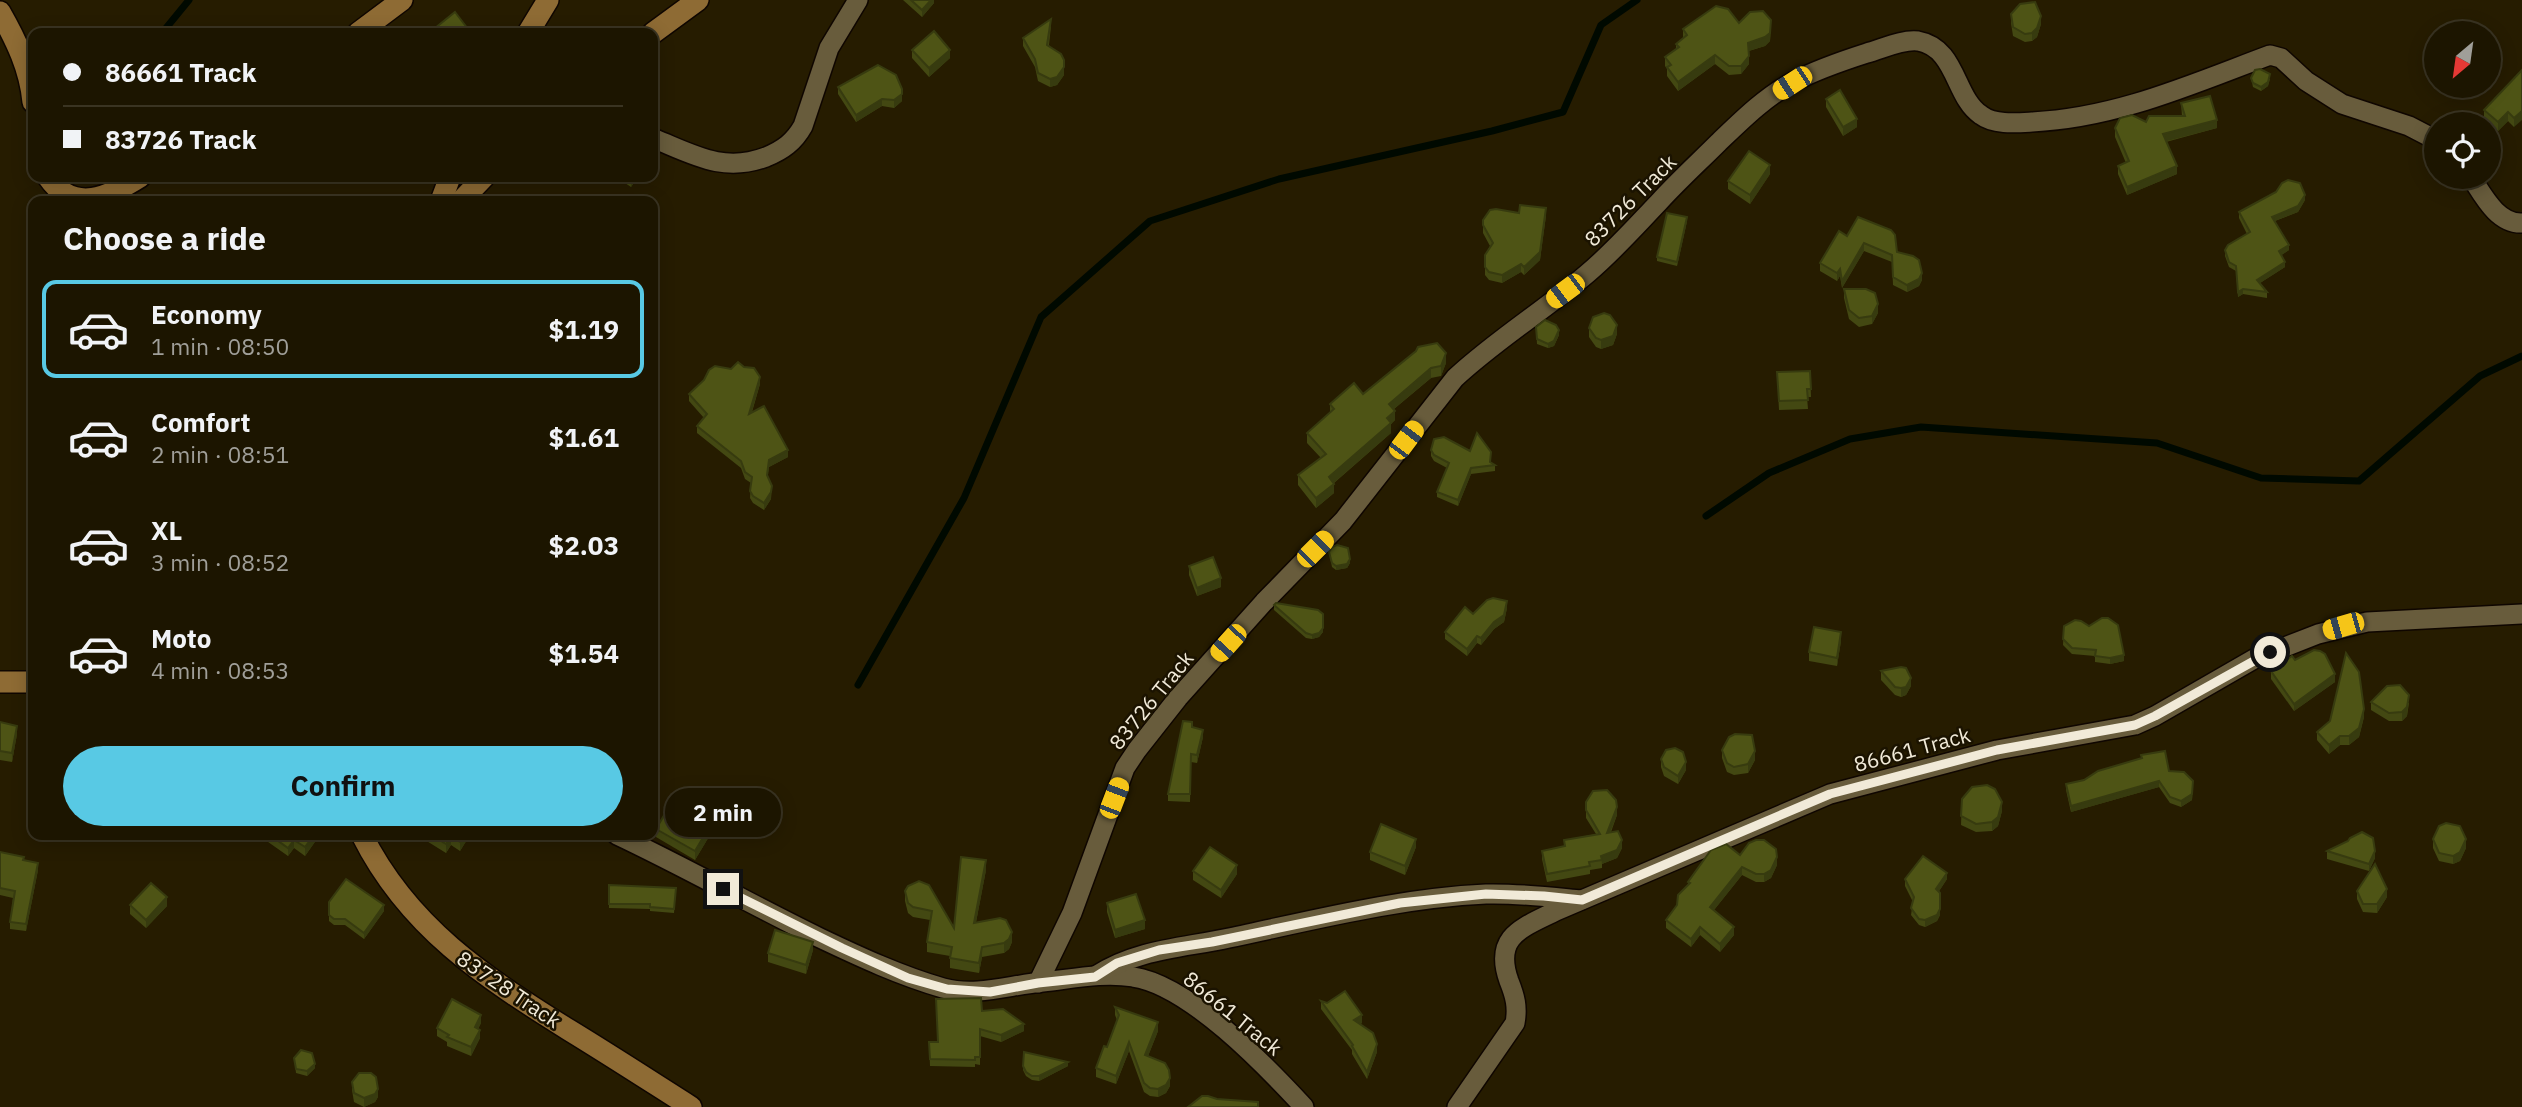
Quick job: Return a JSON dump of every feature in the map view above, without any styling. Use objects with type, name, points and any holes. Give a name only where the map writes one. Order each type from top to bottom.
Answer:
[{"type":"street","points":[[365,28],[402,0]]},
{"type":"street","points":[[531,28],[548,0]]},
{"type":"street","points":[[658,29],[698,0]]},
{"type":"street","points":[[658,141],[698,156],[738,165],[753,162],[788,146],[803,126],[829,48],[858,0]]},
{"type":"street","points":[[0,12],[23,56],[28,73]]},
{"type":"street","name":"83726 Track","points":[[1038,983],[1072,913],[1125,768],[1178,698],[1264,601],[1343,521],[1455,378],[1475,359],[1590,272],[1732,130],[1772,96],[1812,73],[1905,42],[1919,41],[1945,58],[1973,110],[1984,118],[2017,123],[2055,121],[2114,111],[2169,94],[2270,55],[2281,58],[2306,81],[2342,104],[2409,126],[2424,134]]},
{"type":"street","points":[[53,182],[71,196]]},
{"type":"street","points":[[105,196],[131,182]]},
{"type":"street","points":[[466,196],[479,182]]},
{"type":"street","points":[[2480,189],[2499,215],[2514,224],[2522,223]]},
{"type":"street","name":"86661 Track","points":[[1457,1107],[1515,1023],[1518,1008],[1503,961],[1503,951],[1510,939],[1521,929],[1582,900],[1830,794],[1997,750],[2135,725],[2253,659],[2318,634],[2367,622],[2522,614]]},
{"type":"street","points":[[0,682],[28,682]]},
{"type":"street","name":"83728 Track","points":[[365,840],[388,881],[451,949],[496,984],[691,1107]]},
{"type":"street","points":[[627,840],[768,913],[908,978],[947,989],[990,992],[1038,983]]},
{"type":"street","points":[[1095,977],[1117,963],[1159,950],[1212,942],[1400,903],[1486,894],[1582,900]]},
{"type":"street","name":"86661 Track","points":[[1038,983],[1114,974],[1136,977],[1163,987],[1195,1007],[1276,1077],[1304,1107]]},
{"type":"building","points":[[911,0],[931,0],[922,10]]},
{"type":"building","points":[[2035,2],[2041,16],[2037,28],[2032,33],[2025,34],[2013,27],[2011,14],[2020,4]]},
{"type":"building","points":[[1716,6],[1728,9],[1739,23],[1750,12],[1763,11],[1771,20],[1770,33],[1748,43],[1749,56],[1741,66],[1729,66],[1715,55],[1678,82],[1667,67],[1671,65],[1665,57],[1679,47],[1676,44],[1687,35],[1683,29]]},
{"type":"building","points":[[455,12],[467,28],[435,28]]},
{"type":"building","points":[[1051,19],[1047,45],[1061,54],[1064,67],[1057,77],[1050,79],[1038,73],[1035,59],[1023,38]]},
{"type":"building","points":[[934,31],[950,50],[929,68],[912,50]]},
{"type":"building","points":[[878,65],[896,75],[902,94],[894,100],[882,99],[856,115],[838,87]]},
{"type":"building","points":[[2260,69],[2270,74],[2268,82],[2261,87],[2253,83],[2251,78],[2255,70]]},
{"type":"building","points":[[2522,70],[2522,111],[2514,118],[2508,112],[2501,119],[2501,112],[2484,110],[2495,98],[2501,98],[2501,92]]},
{"type":"building","points":[[1840,90],[1857,119],[1843,127],[1826,99]]},
{"type":"building","points":[[2210,96],[2217,120],[2163,134],[2177,166],[2127,187],[2118,166],[2129,161],[2115,128],[2120,118],[2132,115],[2146,122],[2149,116],[2185,116],[2181,103]]},
{"type":"building","points":[[1749,151],[1770,165],[1750,195],[1728,181]]},
{"type":"building","points":[[2288,180],[2300,183],[2305,195],[2298,206],[2272,217],[2289,245],[2279,251],[2285,262],[2257,280],[2267,292],[2243,289],[2238,292],[2236,266],[2229,262],[2225,250],[2228,245],[2250,232],[2239,212],[2276,192],[2282,183]]},
{"type":"building","points":[[1520,205],[1546,208],[1540,252],[1524,267],[1521,264],[1502,275],[1489,272],[1485,267],[1485,255],[1493,243],[1483,220],[1490,210],[1519,213]]},
{"type":"building","points":[[1667,213],[1687,217],[1677,262],[1657,257]]},
{"type":"building","points":[[1858,217],[1891,230],[1895,235],[1897,252],[1919,260],[1922,273],[1919,279],[1907,285],[1893,277],[1892,255],[1864,243],[1842,281],[1840,269],[1837,273],[1820,263],[1839,231],[1847,236]]},
{"type":"building","points":[[1844,289],[1866,289],[1875,293],[1878,304],[1872,316],[1859,318],[1849,310]]},
{"type":"building","points":[[1604,313],[1610,315],[1617,325],[1613,336],[1601,340],[1596,338],[1589,328],[1593,317]]},
{"type":"building","points":[[1545,320],[1556,325],[1559,330],[1554,341],[1548,344],[1537,339],[1536,327]]},
{"type":"building","points":[[1437,343],[1446,353],[1441,366],[1431,368],[1389,404],[1395,411],[1387,418],[1391,423],[1329,477],[1334,484],[1316,498],[1298,475],[1326,454],[1307,433],[1334,409],[1330,404],[1354,383],[1363,394],[1418,347]]},
{"type":"building","points":[[738,362],[744,367],[754,368],[760,377],[749,414],[764,406],[788,450],[769,460],[767,475],[772,486],[764,503],[750,491],[752,477],[745,472],[741,461],[697,426],[707,414],[689,394],[715,366],[731,369]]},
{"type":"building","points":[[1810,371],[1811,389],[1807,389],[1808,400],[1779,401],[1777,372]]},
{"type":"building","points":[[1477,433],[1491,452],[1490,462],[1495,465],[1471,468],[1458,500],[1437,492],[1449,463],[1434,455],[1431,450],[1434,439],[1444,437],[1470,451]]},
{"type":"building","points":[[1337,545],[1348,548],[1350,559],[1347,564],[1336,566],[1332,563],[1329,552]]},
{"type":"building","points":[[1213,557],[1221,578],[1197,588],[1189,566]]},
{"type":"building","points":[[1493,598],[1507,601],[1504,615],[1494,622],[1481,638],[1477,636],[1467,649],[1445,632],[1465,607],[1473,614],[1487,600]]},
{"type":"building","points":[[1276,603],[1318,610],[1323,614],[1323,628],[1319,633],[1306,633],[1274,605]]},
{"type":"building","points":[[2102,618],[2108,618],[2118,625],[2124,655],[2110,658],[2095,656],[2096,650],[2072,648],[2063,639],[2064,626],[2075,620],[2089,626]]},
{"type":"building","points":[[1814,627],[1841,632],[1837,658],[1809,652]]},
{"type":"building","points":[[2314,650],[2325,654],[2335,674],[2294,704],[2271,671],[2292,656],[2295,660]]},
{"type":"building","points":[[2346,653],[2359,672],[2364,709],[2359,728],[2349,736],[2340,736],[2329,745],[2317,732],[2330,721]]},
{"type":"building","points":[[1906,668],[1911,678],[1906,687],[1901,688],[1895,687],[1881,671]]},
{"type":"building","points":[[2400,685],[2409,695],[2407,707],[2402,712],[2389,713],[2371,702],[2387,686]]},
{"type":"building","points":[[1183,721],[1192,722],[1192,727],[1203,730],[1197,755],[1191,754],[1190,794],[1168,794]]},
{"type":"building","points":[[0,722],[17,726],[12,753],[0,751]]},
{"type":"building","points":[[1735,734],[1752,735],[1755,751],[1748,764],[1734,767],[1727,763],[1722,750],[1729,737]]},
{"type":"building","points":[[1675,748],[1683,752],[1686,762],[1678,776],[1664,767],[1661,759],[1666,750]]},
{"type":"building","points":[[2165,751],[2169,771],[2184,772],[2193,781],[2192,794],[2181,801],[2170,797],[2159,781],[2071,806],[2066,784],[2142,758],[2141,755]]},
{"type":"building","points":[[1987,785],[1995,789],[2002,802],[1998,817],[1992,822],[1976,824],[1961,816],[1962,799],[1972,787]]},
{"type":"building","points":[[1607,790],[1616,800],[1617,807],[1607,833],[1618,831],[1622,840],[1617,850],[1601,856],[1602,860],[1589,862],[1590,866],[1547,874],[1542,851],[1565,846],[1564,840],[1600,834],[1586,810],[1586,802],[1593,791]]},
{"type":"building","points":[[679,807],[710,826],[695,851],[658,830],[666,812],[673,817]]},
{"type":"building","points":[[2446,823],[2460,826],[2466,839],[2460,852],[2453,856],[2439,853],[2433,839],[2439,826]]},
{"type":"building","points":[[1381,824],[1416,839],[1405,866],[1370,852]]},
{"type":"building","points":[[2362,832],[2373,838],[2375,851],[2369,864],[2327,851],[2348,841]]},
{"type":"building","points":[[277,840],[294,840],[288,848]]},
{"type":"building","points":[[294,840],[310,840],[305,847]]},
{"type":"building","points":[[1764,840],[1776,849],[1777,857],[1771,870],[1764,874],[1756,874],[1742,867],[1710,907],[1734,927],[1720,944],[1700,927],[1691,939],[1666,920],[1677,905],[1678,895],[1690,883],[1688,882],[1711,850],[1726,844],[1740,855],[1749,843]]},
{"type":"building","points":[[1210,847],[1237,865],[1221,890],[1193,871]]},
{"type":"building","points":[[0,852],[38,863],[26,924],[10,922],[15,891],[0,888]]},
{"type":"building","points":[[1923,856],[1947,873],[1936,889],[1940,893],[1940,909],[1937,915],[1925,920],[1919,919],[1911,908],[1914,897],[1905,879]]},
{"type":"building","points":[[961,857],[986,860],[974,923],[1000,918],[1006,920],[1012,932],[1004,943],[982,947],[979,963],[950,958],[952,947],[927,942],[932,911],[913,907],[908,903],[905,891],[908,886],[919,881],[929,885],[954,928]]},
{"type":"building","points":[[2375,864],[2387,889],[2377,904],[2363,904],[2357,891]]},
{"type":"building","points":[[346,879],[384,905],[364,933],[345,919],[334,919],[329,915],[329,902]]},
{"type":"building","points":[[151,883],[167,897],[146,920],[130,905]]},
{"type":"building","points":[[609,885],[676,888],[674,909],[650,907],[650,904],[609,904]]},
{"type":"building","points":[[1136,894],[1145,920],[1115,930],[1107,903]]},
{"type":"building","points":[[775,930],[813,942],[806,965],[768,953]]},
{"type":"building","points":[[1345,991],[1362,1015],[1354,1020],[1373,1033],[1377,1044],[1367,1072],[1353,1045],[1321,1001],[1327,1003]]},
{"type":"building","points":[[981,998],[982,1011],[1003,1009],[1024,1024],[1001,1035],[980,1029],[980,1057],[975,1057],[975,1060],[930,1059],[929,1042],[938,1042],[936,999]]},
{"type":"building","points":[[452,999],[481,1015],[475,1027],[480,1030],[471,1047],[447,1037],[449,1035],[437,1028]]},
{"type":"building","points":[[1115,1007],[1158,1022],[1145,1055],[1165,1063],[1170,1078],[1166,1085],[1158,1089],[1150,1088],[1144,1083],[1129,1042],[1116,1076],[1096,1068],[1119,1015]]},
{"type":"building","points":[[301,1050],[312,1053],[315,1064],[307,1071],[296,1069],[294,1058]]},
{"type":"building","points":[[1024,1052],[1068,1062],[1039,1076],[1032,1076],[1023,1066]]},
{"type":"building","points":[[359,1073],[371,1073],[376,1077],[378,1089],[375,1094],[364,1098],[354,1093],[352,1082]]},
{"type":"building","points":[[1202,1096],[1258,1102],[1258,1107],[1188,1107]]},
{"type":"waterway","points":[[166,28],[189,0]]},
{"type":"waterway","points":[[858,685],[964,498],[1041,317],[1150,221],[1279,179],[1492,131],[1563,112],[1601,25],[1637,0]]},
{"type":"waterway","points":[[1706,516],[1769,473],[1850,439],[1921,427],[2157,443],[2261,478],[2359,481],[2480,376],[2522,356]]},
{"type":"route","points":[[723,889],[768,913],[908,978],[947,989],[990,992],[1038,983],[1095,977],[1117,963],[1159,950],[1212,942],[1400,903],[1486,894],[1582,900],[1830,794],[1997,750],[2135,725],[2270,652]]}]
